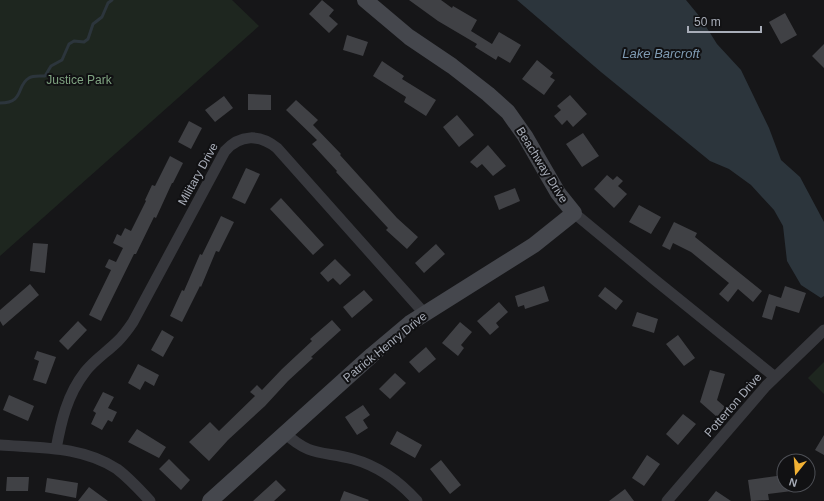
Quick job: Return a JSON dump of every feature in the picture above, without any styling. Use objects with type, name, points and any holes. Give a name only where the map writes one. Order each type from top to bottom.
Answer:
[{"type":"street","name":"Beachway Drive","points":[[365,0],[409,37],[452,66],[488,94],[508,112],[525,136],[558,193],[574,213],[775,377]]},
{"type":"street","name":"Military Drive","points":[[56,449],[63,415],[76,385],[85,372],[118,341],[133,322],[225,151],[237,141],[252,137],[270,143],[277,148],[424,313]]},
{"type":"street","name":"Patrick Henry Drive","points":[[210,501],[372,355],[410,323],[534,245],[574,213]]},
{"type":"street","name":"Potterton Drive","points":[[667,501],[726,431],[775,377],[824,330]]},
{"type":"street","points":[[285,434],[294,442],[310,451],[334,455],[367,464],[394,480],[417,501]]},
{"type":"street","points":[[0,445],[56,449],[82,453],[116,469],[133,482],[150,501]]},
{"type":"green space","name":"Justice Park","points":[[0,0],[232,0],[259,26],[0,256]]},
{"type":"green space","points":[[824,362],[824,394],[808,378]]},
{"type":"water","name":"Lake Barcroft","points":[[517,0],[686,0],[700,17],[717,44],[741,70],[769,128],[781,160],[800,177],[824,222],[824,296],[821,298],[801,285],[787,261],[783,226],[774,210],[751,185],[729,169],[710,161],[601,72]]},
{"type":"building","points":[[322,0],[334,10],[329,16],[338,24],[329,33],[309,14]]},
{"type":"building","points":[[409,0],[441,0],[452,8],[453,6],[477,20],[471,31],[492,44],[499,32],[521,45],[510,63],[498,56],[496,60],[475,47],[477,44],[438,21]]},
{"type":"building","points":[[785,13],[797,35],[781,44],[769,22]]},
{"type":"building","points":[[347,35],[368,42],[363,56],[343,50]]},
{"type":"building","points":[[824,44],[824,68],[812,56]]},
{"type":"building","points":[[537,60],[553,73],[550,77],[555,80],[544,95],[522,79]]},
{"type":"building","points":[[382,61],[404,76],[402,79],[436,100],[426,116],[404,102],[406,97],[373,76]]},
{"type":"building","points":[[248,94],[271,95],[271,110],[248,110]]},
{"type":"building","points":[[570,95],[587,114],[573,127],[567,120],[562,125],[554,116],[561,110],[557,106]]},
{"type":"building","points":[[224,96],[233,108],[215,122],[205,110]]},
{"type":"building","points":[[296,100],[318,120],[313,125],[341,154],[340,155],[397,218],[418,237],[407,249],[386,230],[388,228],[312,144],[317,140],[286,110]]},
{"type":"building","points":[[457,115],[474,135],[459,147],[443,127]]},
{"type":"building","points":[[189,121],[202,128],[191,149],[178,142]]},
{"type":"building","points":[[583,133],[599,156],[582,167],[566,144]]},
{"type":"building","points":[[488,145],[506,166],[493,176],[482,164],[477,168],[470,162]]},
{"type":"building","points":[[170,156],[183,163],[156,218],[154,217],[136,254],[134,254],[101,321],[89,315],[111,270],[105,267],[109,259],[116,262],[123,248],[113,243],[117,234],[121,236],[125,228],[131,231],[152,185],[155,186]]},
{"type":"building","points":[[246,168],[260,174],[245,204],[232,198]]},
{"type":"building","points":[[607,175],[613,180],[617,176],[623,181],[618,186],[627,194],[614,208],[594,189]]},
{"type":"building","points":[[515,188],[520,201],[499,210],[494,196]]},
{"type":"building","points":[[281,198],[324,245],[313,255],[270,209]]},
{"type":"building","points":[[639,205],[661,217],[651,234],[629,222]]},
{"type":"building","points":[[221,216],[234,222],[219,252],[216,251],[201,287],[200,286],[182,322],[170,316],[182,290],[184,291],[200,254],[202,255]]},
{"type":"building","points":[[674,222],[697,233],[695,237],[762,291],[753,302],[738,289],[728,302],[719,294],[729,283],[691,252],[673,243],[670,250],[662,246]]},
{"type":"building","points":[[33,243],[48,244],[45,273],[30,271]]},
{"type":"building","points":[[436,244],[445,254],[424,273],[415,263]]},
{"type":"building","points":[[335,259],[351,275],[340,285],[333,278],[328,282],[320,273]]},
{"type":"building","points":[[30,284],[39,295],[3,326],[0,321],[0,310]]},
{"type":"building","points":[[544,286],[549,301],[525,309],[524,305],[518,307],[515,296]]},
{"type":"building","points":[[785,286],[806,293],[799,313],[776,306],[772,320],[762,317],[769,294],[781,298]]},
{"type":"building","points":[[605,287],[623,301],[616,310],[598,296]]},
{"type":"building","points":[[364,290],[373,300],[352,318],[343,307]]},
{"type":"building","points":[[499,302],[508,312],[496,323],[499,327],[490,335],[477,321]]},
{"type":"building","points":[[637,312],[658,319],[654,333],[632,326]]},
{"type":"building","points":[[332,320],[341,330],[311,357],[313,358],[288,381],[265,406],[228,440],[209,461],[189,442],[210,422],[219,431],[255,396],[250,392],[257,385],[262,390],[312,341],[310,339]]},
{"type":"building","points":[[78,321],[87,330],[68,350],[59,341]]},
{"type":"building","points":[[460,322],[472,332],[461,345],[464,348],[458,356],[442,343]]},
{"type":"building","points":[[162,330],[174,337],[163,357],[151,350]]},
{"type":"building","points":[[678,335],[695,358],[684,366],[666,344]]},
{"type":"building","points":[[426,347],[436,359],[419,373],[409,362]]},
{"type":"building","points":[[37,351],[56,357],[46,384],[33,380],[39,361],[34,359]]},
{"type":"building","points":[[138,364],[159,375],[154,386],[145,381],[140,390],[128,383]]},
{"type":"building","points":[[710,370],[725,374],[717,400],[725,407],[717,417],[700,402]]},
{"type":"building","points":[[395,373],[406,383],[390,399],[379,389]]},
{"type":"building","points":[[103,392],[114,397],[108,408],[117,412],[112,422],[108,420],[102,430],[91,424],[96,413],[93,411]]},
{"type":"building","points":[[9,395],[34,406],[28,421],[3,410]]},
{"type":"building","points":[[363,405],[370,415],[363,420],[368,428],[357,435],[345,417]]},
{"type":"building","points":[[683,414],[696,424],[678,445],[666,434]]},
{"type":"building","points":[[137,429],[166,447],[159,458],[128,442]]},
{"type":"building","points":[[397,431],[422,445],[415,458],[390,444]]},
{"type":"building","points":[[824,435],[824,455],[815,450]]},
{"type":"building","points":[[647,455],[660,464],[644,486],[632,478]]},
{"type":"building","points":[[169,459],[190,480],[181,490],[159,469]]},
{"type":"building","points":[[441,460],[461,485],[450,494],[430,469]]},
{"type":"building","points":[[776,476],[776,493],[768,494],[769,500],[751,501],[748,480]]},
{"type":"building","points":[[7,477],[29,477],[28,491],[6,491]]},
{"type":"building","points":[[47,478],[78,483],[76,498],[45,492]]},
{"type":"building","points":[[276,480],[286,490],[274,501],[253,501]]},
{"type":"building","points":[[89,487],[108,501],[78,501]]},
{"type":"building","points":[[625,489],[634,501],[609,501]]},
{"type":"building","points":[[344,491],[369,500],[340,501]]},
{"type":"building","points":[[716,491],[731,501],[708,501]]},
{"type":"waterway","points":[[0,103],[8,102],[17,97],[22,85],[29,78],[35,76],[45,76],[51,66],[62,60],[69,44],[74,41],[84,42],[88,39],[93,24],[102,17],[108,3],[112,0]]}]
